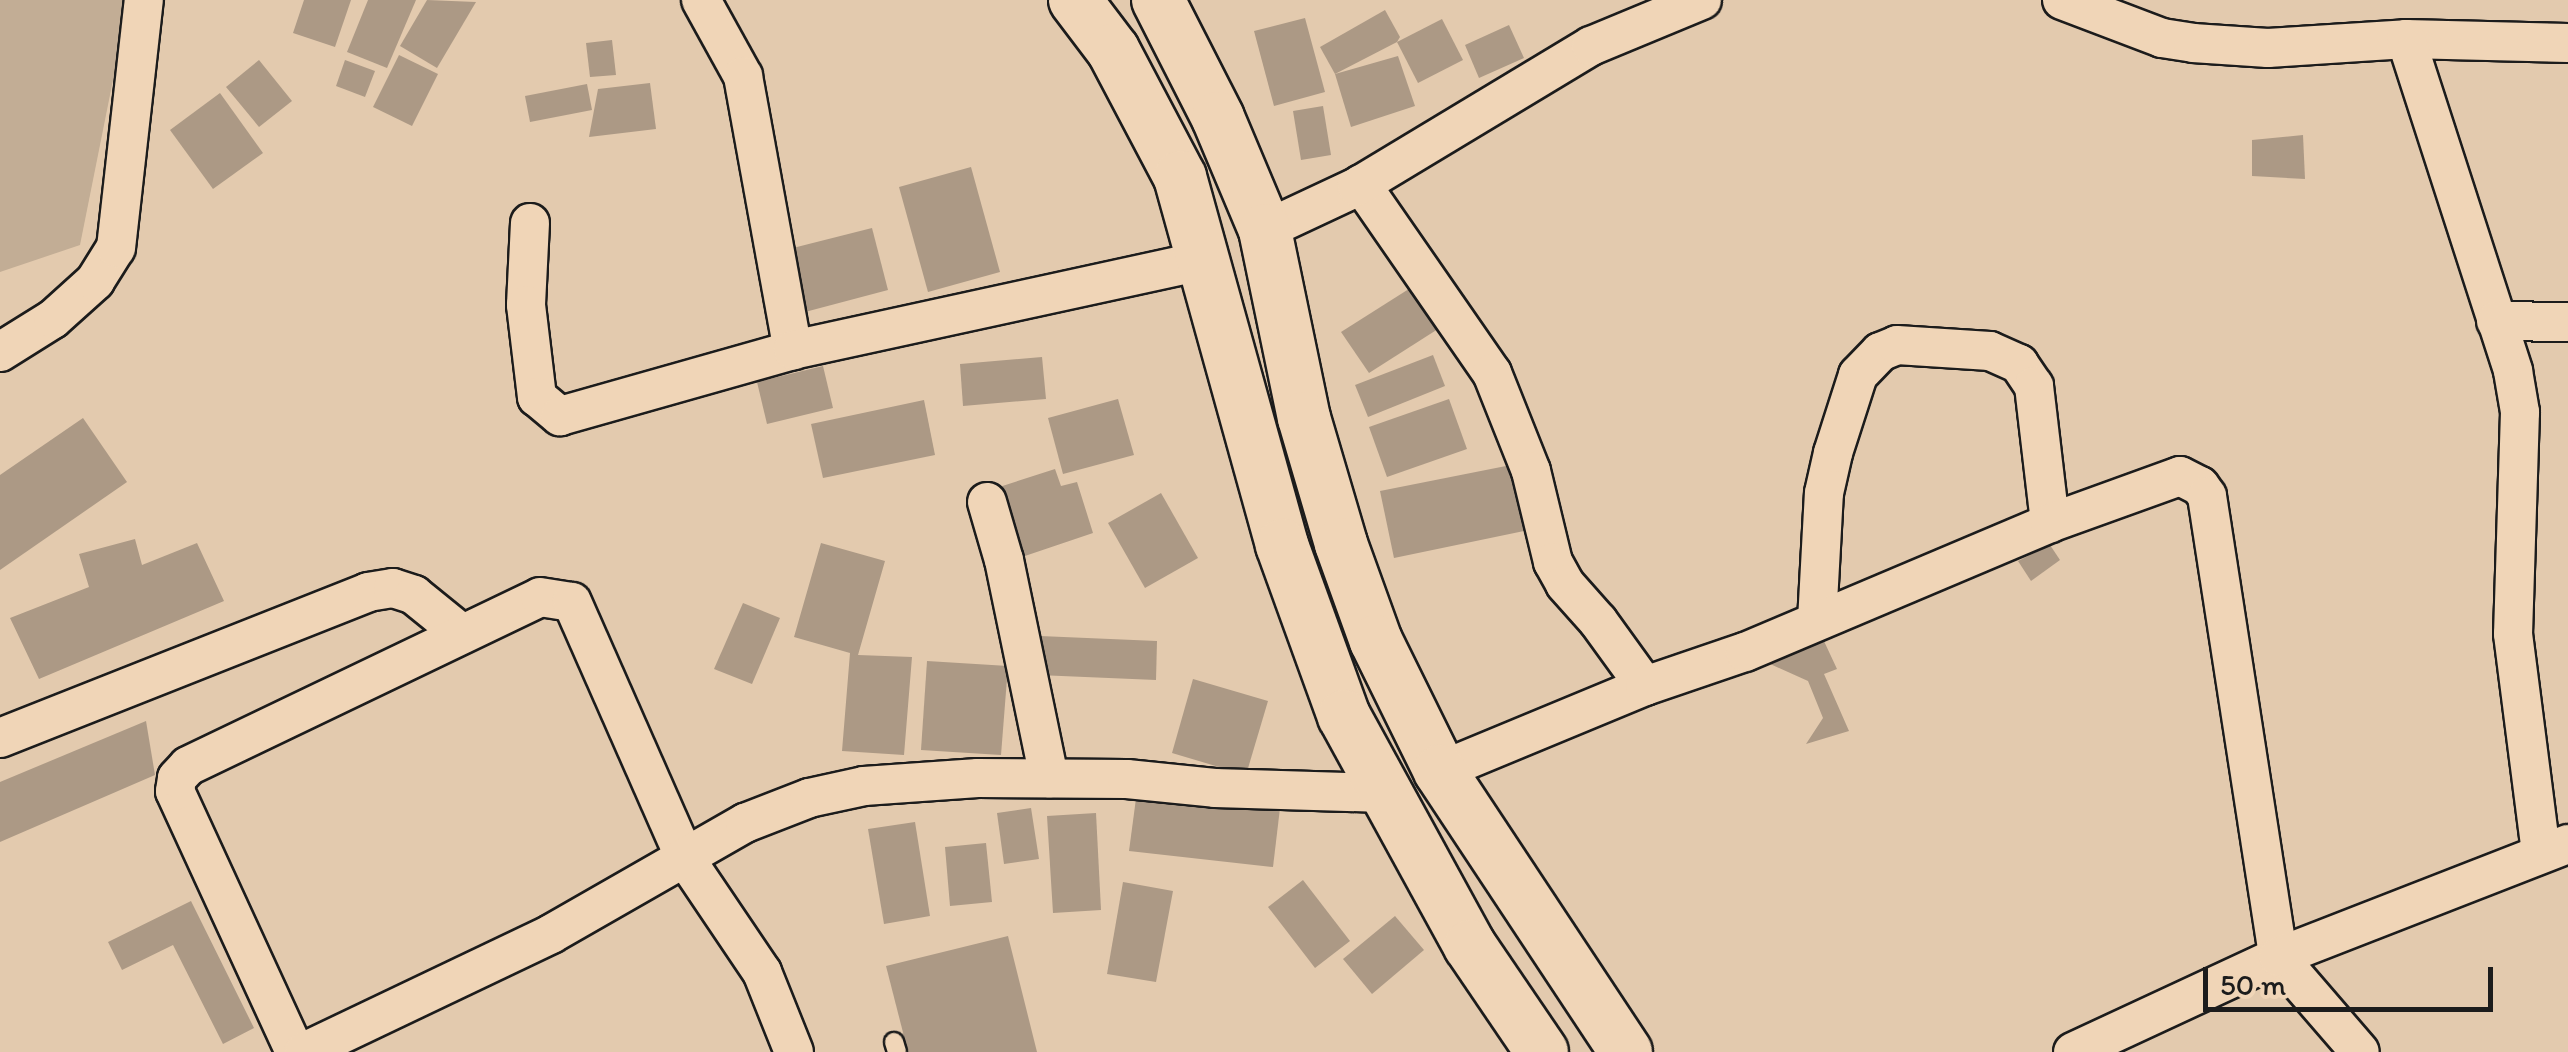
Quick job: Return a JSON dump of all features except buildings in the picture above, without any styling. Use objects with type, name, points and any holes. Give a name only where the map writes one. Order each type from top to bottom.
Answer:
[{"type":"main road","points":[[1075,0],[1113,50],[1172,160],[1206,260],[1282,545],[1344,716],[1470,946],[1542,1052]]},
{"type":"main road","points":[[1158,0],[1218,118],[1265,230],[1304,418],[1340,544],[1376,641],[1440,771],[1626,1052]]},
{"type":"street","points":[[0,352],[53,319],[95,281],[116,248],[144,0]]},
{"type":"street","points":[[700,0],[743,76],[793,350]]},
{"type":"street","points":[[1265,230],[1361,184],[1592,46],[1702,0]]},
{"type":"street","points":[[2062,0],[2162,38],[2193,43],[2268,48],[2406,38],[2568,43]]},
{"type":"street","points":[[2073,1052],[2278,958],[2555,849],[2513,634],[2520,412],[2496,320],[2406,38]]},
{"type":"street","points":[[1361,184],[1492,374],[1531,471],[1553,562],[1564,584],[1598,621],[1645,686]]},
{"type":"street","points":[[530,223],[526,305],[536,397],[560,416],[793,350],[1206,260]]},
{"type":"street","points":[[2496,320],[2568,322]]},
{"type":"street","points":[[1817,621],[1824,492],[1833,453],[1858,375],[1880,352],[1898,345],[1990,351],[2019,364],[2034,386],[2050,523]]},
{"type":"street","points":[[1440,771],[2170,476],[2190,480],[2206,496],[2278,958],[2360,1052]]},
{"type":"street","points":[[987,502],[1004,560],[1049,778]]},
{"type":"street","points":[[0,738],[368,592],[393,588],[414,595],[462,634]]},
{"type":"street","points":[[295,1052],[176,791],[178,778],[188,766],[540,597],[572,602],[685,858],[762,972],[794,1052]]},
{"type":"street","points":[[304,1052],[551,934],[745,823],[808,798],[864,786],[1049,778],[1383,793]]},
{"type":"shaded area","points":[[0,0],[129,0],[80,245],[0,272]]}]
